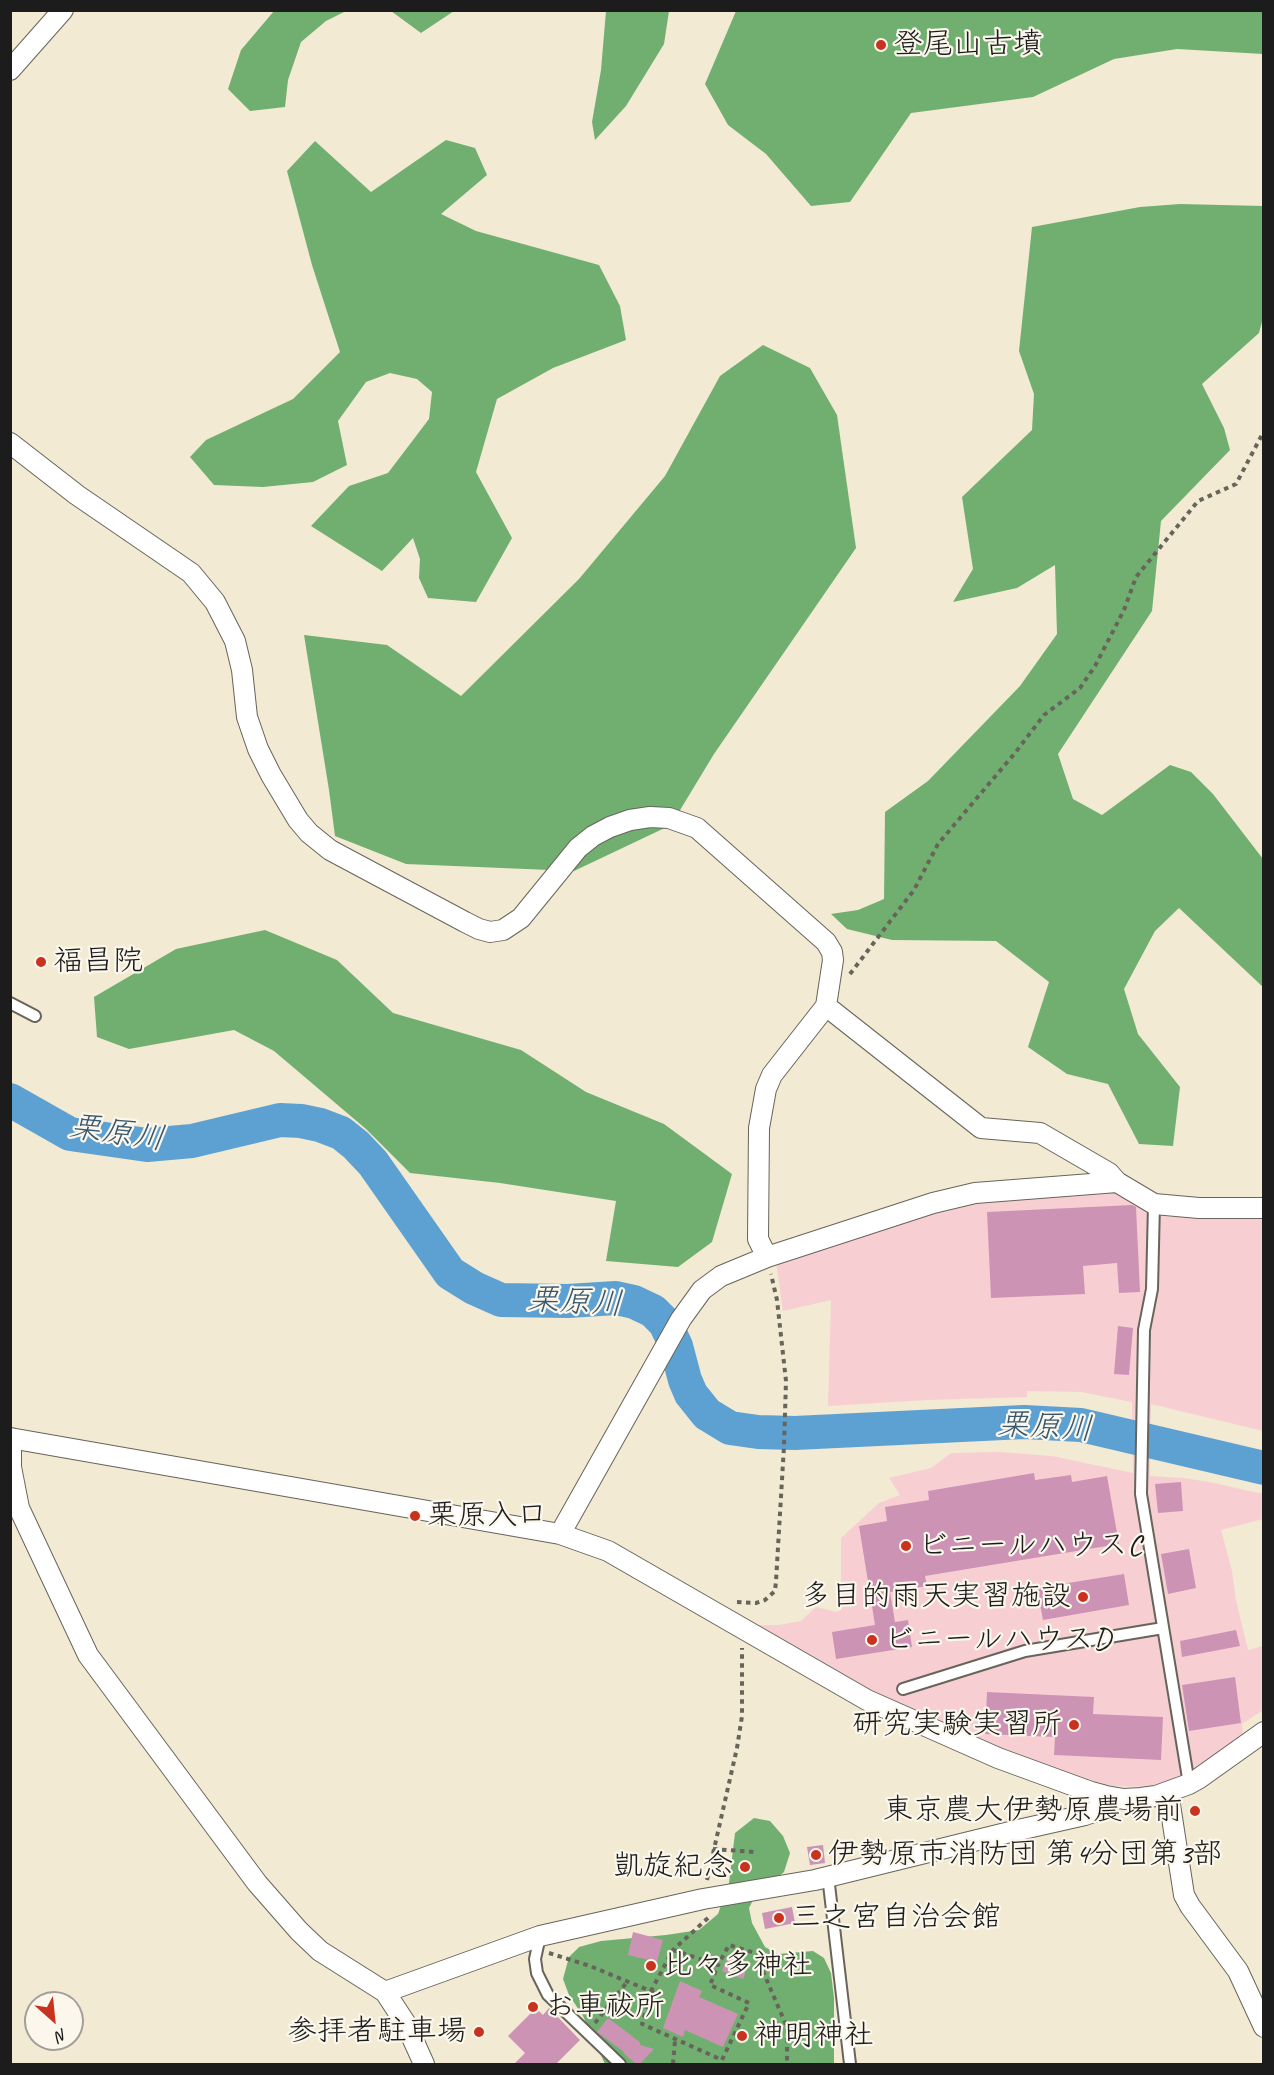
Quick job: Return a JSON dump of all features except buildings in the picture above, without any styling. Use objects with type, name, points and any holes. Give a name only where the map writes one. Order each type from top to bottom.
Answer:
[{"type":"street","points":[[10,70],[63,10]]},
{"type":"street","points":[[10,442],[77,495],[191,573],[215,602],[235,641],[242,670],[247,717],[258,749],[298,820],[309,833],[330,850],[465,922],[490,932],[503,930],[521,918],[578,848],[593,836],[630,820],[650,817],[669,818],[697,828],[826,942],[832,952],[833,960],[826,1006],[772,1075],[766,1089],[759,1128],[758,1239],[767,1257]]},
{"type":"street","points":[[826,1006],[981,1128],[1041,1133],[1109,1173],[1117,1182],[1154,1204],[1199,1208],[1263,1208]]},
{"type":"street","points":[[560,1534],[681,1318],[702,1290],[721,1276],[767,1257],[933,1203],[975,1193],[1117,1182]]},
{"type":"street","points":[[423,2064],[406,2024],[386,1992],[320,1951],[292,1923],[240,1861],[88,1655],[19,1508],[11,1467],[11,1438],[560,1534],[608,1551],[867,1700],[998,1758],[1106,1796],[1124,1799],[1141,1798],[1189,1784],[1263,1732]]},
{"type":"street","points":[[1168,1792],[1184,1895],[1238,1971],[1263,2027]]},
{"type":"street","points":[[386,1992],[540,1936],[706,1908],[828,1876],[1085,1815],[1096,1811],[1106,1796]]},
{"type":"lane","points":[[10,1003],[34,1016]]},
{"type":"lane","points":[[1154,1204],[1152,1289],[1144,1330],[1141,1494],[1189,1784]]},
{"type":"lane","points":[[903,1689],[1025,1651],[1163,1628]]},
{"type":"lane","points":[[828,1876],[850,2064]]},
{"type":"lane","points":[[540,1936],[535,1959],[537,1973],[548,1995],[620,2064]]},
{"type":"path","points":[[847,979],[914,890],[938,844],[1044,715],[1080,688],[1095,666],[1124,610],[1136,577],[1198,501],[1236,484],[1263,431]]},
{"type":"path","points":[[735,1602],[756,1603],[765,1600],[775,1591],[786,1381],[777,1300],[767,1257]]},
{"type":"path","points":[[742,1629],[742,1716],[714,1849],[706,1908],[673,1950],[651,1991],[642,2024],[722,2060],[749,2003],[710,1985],[729,1945],[755,1953],[787,2027],[787,2064]]},
{"type":"path","points":[[714,1849],[754,1852]]},
{"type":"path","points":[[673,1950],[718,1965]]},
{"type":"path","points":[[552,1954],[590,1966],[660,1995]]},
{"type":"path","points":[[588,2033],[627,1982]]},
{"type":"path","points":[[673,2064],[675,2040]]},
{"type":"shaded area","points":[[1115,1190],[1161,1216],[1217,1219],[1263,1218],[1263,1431],[1151,1404],[1150,1476],[1184,1478],[1263,1494],[1263,1519],[1221,1530],[1248,1650],[1263,1646],[1263,1710],[1242,1724],[1243,1735],[1190,1773],[1150,1787],[1114,1786],[1089,1780],[988,1744],[909,1711],[756,1625],[779,1625],[801,1621],[816,1607],[836,1612],[841,1610],[841,1538],[879,1503],[900,1495],[889,1478],[931,1468],[951,1453],[999,1452],[1052,1456],[1133,1473],[1132,1402],[1081,1392],[1027,1391],[1027,1397],[828,1406],[831,1300],[783,1311],[776,1261],[941,1209],[987,1199]]},
{"type":"green space","points":[[274,11],[346,11],[326,21],[301,42],[288,80],[285,107],[250,111],[228,89],[241,50]]},
{"type":"green space","points":[[391,11],[454,11],[421,33]]},
{"type":"green space","points":[[606,11],[669,11],[664,44],[626,106],[595,140],[592,122],[601,70]]},
{"type":"green space","points":[[736,11],[1263,11],[1263,54],[1177,49],[1114,59],[1033,97],[911,113],[850,202],[811,206],[766,154],[728,125],[705,84]]},
{"type":"green space","points":[[446,140],[475,148],[487,175],[441,214],[476,231],[599,265],[620,306],[626,340],[553,368],[497,399],[476,472],[512,538],[476,602],[428,598],[419,578],[420,559],[413,538],[382,571],[311,526],[349,486],[388,473],[429,419],[432,392],[417,379],[390,373],[366,382],[338,421],[347,465],[313,482],[263,487],[214,485],[190,457],[206,440],[293,399],[340,352],[312,265],[287,171],[315,141],[371,192]]},
{"type":"green space","points":[[1180,204],[1263,206],[1263,318],[1259,333],[1202,384],[1224,428],[1230,450],[1161,521],[1152,611],[1058,754],[1073,799],[1102,815],[1170,765],[1191,772],[1213,794],[1263,859],[1263,987],[1179,908],[1155,931],[1124,989],[1138,1034],[1180,1087],[1173,1146],[1139,1144],[1108,1084],[1067,1074],[1028,1047],[1049,982],[996,941],[892,940],[847,929],[831,914],[858,910],[884,899],[885,812],[928,781],[1020,686],[1057,634],[1055,565],[1017,588],[953,602],[973,569],[962,497],[1032,430],[1034,394],[1019,351],[1032,227],[1140,207]]},
{"type":"green space","points":[[763,345],[810,368],[837,415],[856,548],[714,754],[671,825],[574,871],[406,864],[335,836],[304,635],[387,645],[461,696],[579,579],[665,476],[720,376]]},
{"type":"green space","points":[[265,930],[337,960],[393,1013],[521,1050],[586,1092],[664,1124],[732,1174],[712,1242],[678,1267],[606,1261],[616,1201],[500,1183],[410,1173],[366,1129],[274,1051],[234,1030],[129,1049],[97,1037],[94,997],[176,949]]},
{"type":"green space","points":[[754,1818],[770,1821],[783,1836],[790,1853],[784,1872],[755,1896],[749,1908],[752,1923],[765,1947],[778,1954],[813,1951],[824,1958],[831,1973],[834,1998],[834,2064],[605,2064],[563,1979],[569,1957],[579,1947],[601,1941],[699,1930],[718,1914],[729,1883],[735,1833]]},
{"type":"waterway","name":"栗原川","points":[[10,1100],[70,1134],[147,1145],[192,1141],[280,1120],[320,1125],[341,1133],[373,1163],[450,1273],[474,1288],[501,1300],[568,1301],[616,1298],[634,1302],[653,1311],[665,1323],[676,1346],[691,1394],[707,1414],[730,1428],[758,1432],[795,1433],[1024,1422],[1081,1425],[1264,1468]]},
{"type":"place","name":"登尾山古墳","points":[[881,45]]},
{"type":"place","name":"福昌院","points":[[41,962]]},
{"type":"place","name":"栗原入口","points":[[415,1516]]},
{"type":"place","name":"ビニールハウスC","points":[[906,1546]]},
{"type":"place","name":"多目的雨天実習施設","points":[[1083,1597]]},
{"type":"place","name":"ビニールハウスD","points":[[872,1640]]},
{"type":"place","name":"研究実験実習所","points":[[1074,1725]]},
{"type":"place","name":"東京農大伊勢原農場前","points":[[1195,1811]]},
{"type":"place","name":"伊勢原市消防団 第4分団第3部","points":[[816,1855]]},
{"type":"place","name":"凱旋紀念","points":[[745,1867]]},
{"type":"place","name":"三之宮自治会館","points":[[779,1918]]},
{"type":"place","name":"比々多神社","points":[[651,1966]]},
{"type":"place","name":"お車祓所","points":[[533,2007]]},
{"type":"place","name":"参拝者駐車場","points":[[479,2032]]},
{"type":"place","name":"神明神社","points":[[742,2036]]}]
